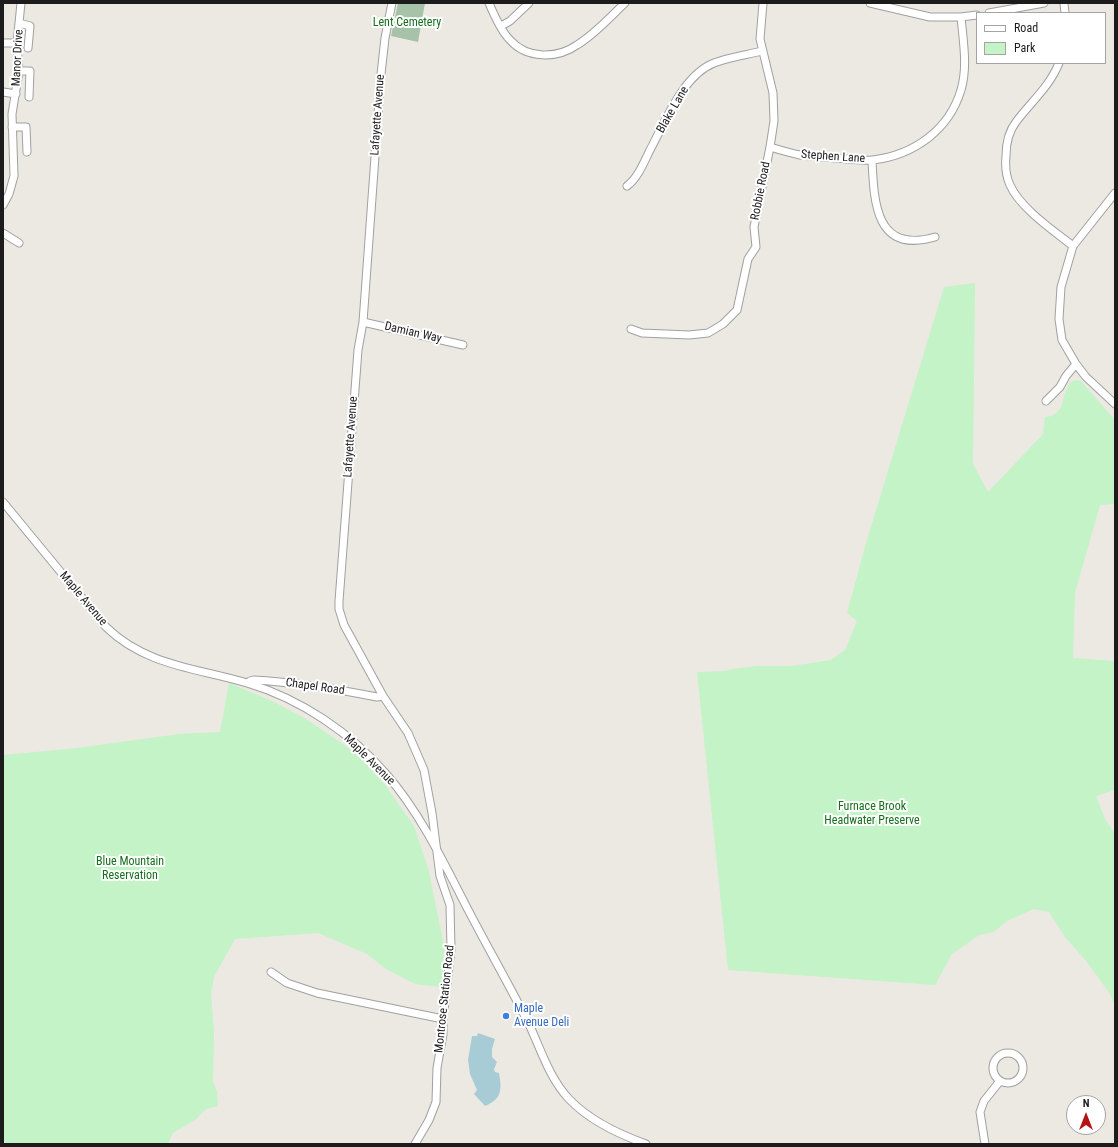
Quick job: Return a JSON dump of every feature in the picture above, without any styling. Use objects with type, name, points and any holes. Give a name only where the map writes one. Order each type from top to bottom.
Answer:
[{"type":"street","name":"Manor Drive","points":[[3,205],[9,194],[14,176],[12,114],[19,71],[17,44],[20,3]]},
{"type":"street","name":"Lafayette Avenue","points":[[392,3],[385,38],[381,74],[363,322],[358,350],[341,564],[339,609],[344,625],[383,696],[408,733],[424,770],[437,851]]},
{"type":"street","points":[[489,3],[500,26],[509,40],[520,49],[540,55],[561,53],[577,45],[626,3]]},
{"type":"street","points":[[500,26],[510,21],[529,3]]},
{"type":"street","name":"Robbie Road","points":[[631,329],[642,333],[689,335],[708,333],[723,324],[737,310],[748,259],[756,247],[754,227],[774,121],[773,93],[760,39],[763,3]]},
{"type":"street","points":[[870,3],[930,17],[961,17],[976,15]]},
{"type":"street","points":[[994,12],[1044,3]]},
{"type":"street","name":"Stephen Lane","points":[[770,147],[799,155],[872,160],[900,153],[926,141],[951,113],[961,89],[965,65],[961,17]]},
{"type":"street","points":[[19,23],[30,26],[28,48]]},
{"type":"street","points":[[3,43],[17,44]]},
{"type":"street","name":"Blake Lane","points":[[627,186],[631,183],[641,168],[681,92],[694,76],[714,63],[762,51]]},
{"type":"street","points":[[1059,64],[1048,83],[1014,126],[1006,150],[1005,168],[1015,195],[1051,229],[1073,246]]},
{"type":"street","points":[[19,71],[30,71],[29,97]]},
{"type":"street","points":[[3,92],[16,94]]},
{"type":"street","points":[[12,127],[26,127],[27,152]]},
{"type":"street","points":[[872,160],[877,206],[880,218],[885,226],[898,238],[907,240],[917,241],[936,237]]},
{"type":"street","points":[[1115,193],[1073,246],[1061,287],[1059,319],[1062,340],[1076,364],[1086,376],[1115,404]]},
{"type":"street","points":[[3,233],[19,243]]},
{"type":"street","name":"Damian Way","points":[[363,322],[463,345]]},
{"type":"street","points":[[1046,401],[1060,387],[1066,376],[1076,364]]},
{"type":"street","name":"Maple Avenue","points":[[3,502],[99,618],[119,638],[144,654],[160,660],[248,683],[299,704],[331,724],[368,755],[387,775],[417,816],[528,1024],[554,1078],[566,1096],[584,1112],[600,1123],[634,1140],[646,1144]]},
{"type":"street","name":"Chapel Road","points":[[248,683],[254,680],[281,682],[312,685],[383,696]]},
{"type":"street","name":"Montrose Station Road","points":[[415,1144],[429,1120],[436,1102],[437,1068],[443,1034],[442,1019],[450,950],[450,905],[440,876],[437,851]]},
{"type":"street","points":[[271,972],[287,982],[317,993],[442,1019]]},
{"type":"street","points":[[1003,1054],[1010,1054],[1021,1060],[1023,1065],[1022,1075],[1014,1082],[1000,1082],[996,1079],[993,1070],[994,1062],[997,1058],[1003,1054]]},
{"type":"street","points":[[985,1144],[980,1112],[984,1101],[1000,1082]]},
{"type":"green space","name":"Lent Cemetery","points":[[398,3],[425,3],[418,42],[391,36]]},
{"type":"green space","name":"Furnace Brook Headwater Preserve","points":[[975,283],[973,464],[988,492],[1043,434],[1045,417],[1057,412],[1060,408],[1068,386],[1072,381],[1081,381],[1115,420],[1115,504],[1100,505],[1075,593],[1073,658],[1115,661],[1115,790],[1096,796],[1105,819],[1115,834],[1115,1006],[1110,994],[1087,962],[1065,937],[1049,912],[1034,909],[1007,921],[994,932],[979,935],[952,954],[935,985],[728,970],[697,672],[725,671],[757,666],[792,666],[831,660],[845,650],[857,621],[847,613],[866,543],[944,287]]},
{"type":"green space","name":"Blue Mountain Reservation","points":[[229,683],[274,702],[306,719],[353,751],[383,782],[414,826],[428,868],[444,945],[442,987],[415,984],[386,969],[367,954],[318,933],[235,939],[214,977],[211,994],[214,1032],[213,1082],[217,1091],[218,1106],[206,1109],[195,1120],[173,1133],[168,1144],[3,1144],[3,755],[77,748],[179,734],[220,732]]},
{"type":"water","points":[[478,1033],[495,1039],[492,1049],[492,1057],[497,1062],[494,1069],[495,1072],[499,1073],[500,1093],[495,1100],[485,1106],[474,1094],[477,1090],[470,1074],[468,1060],[472,1036],[477,1036]]},
{"type":"place","name":"Maple Avenue Deli","points":[[506,1016]]}]
